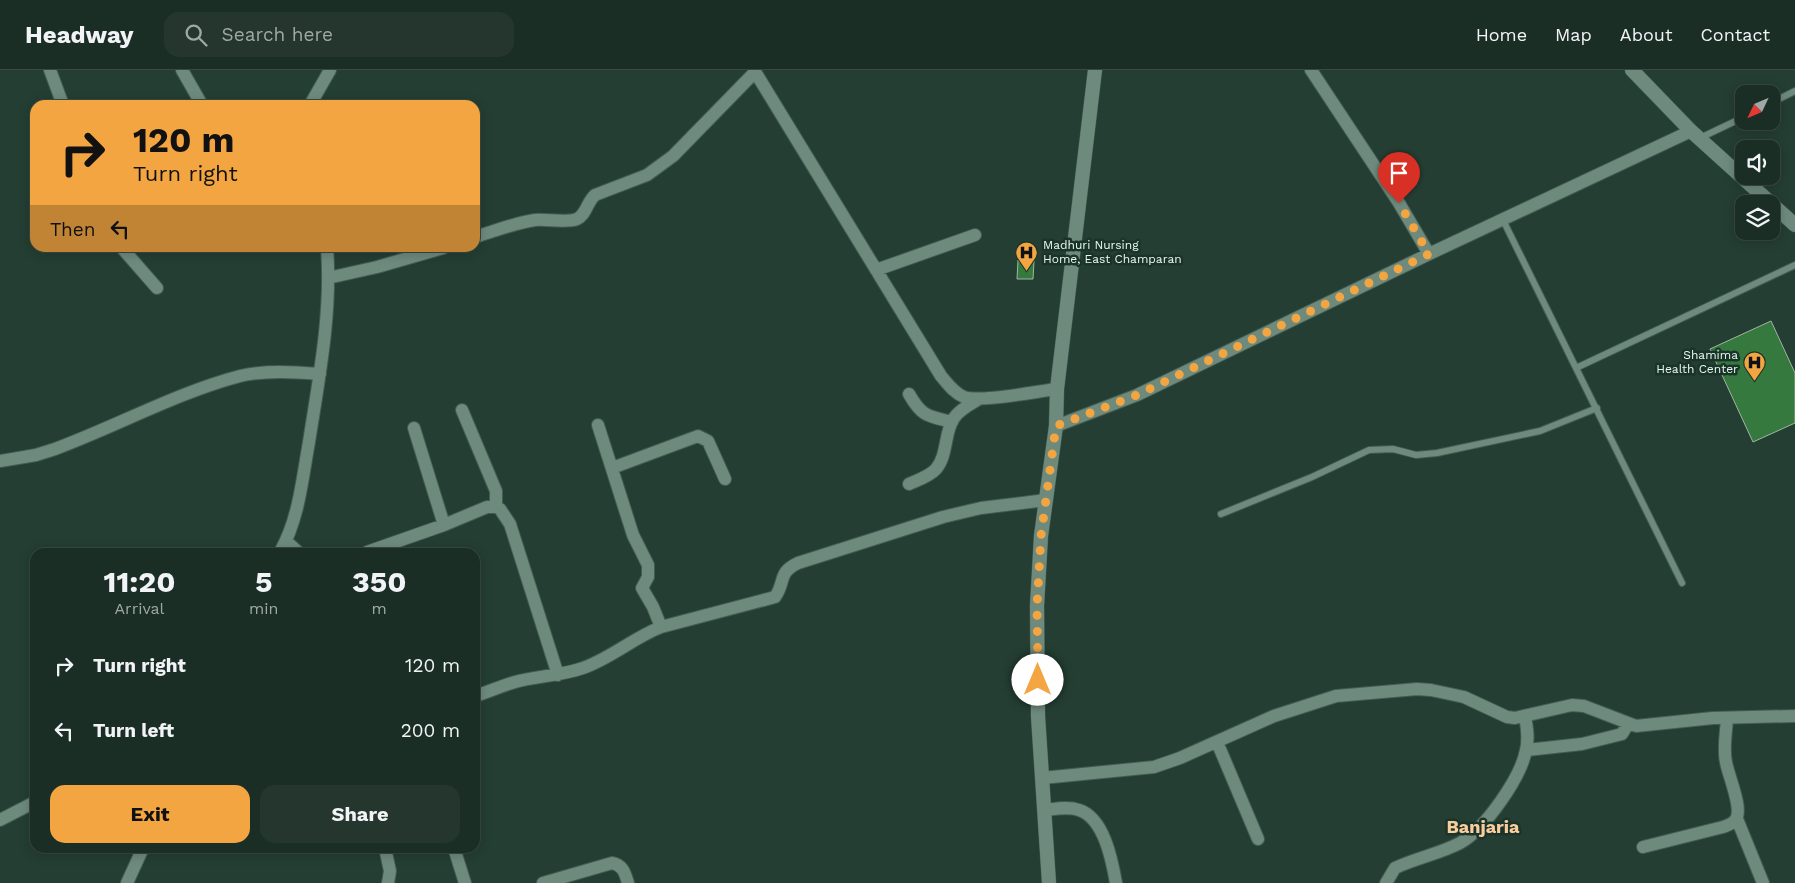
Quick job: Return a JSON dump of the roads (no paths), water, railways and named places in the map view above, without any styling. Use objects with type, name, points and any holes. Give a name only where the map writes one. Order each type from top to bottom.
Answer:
[{"type":"street","points":[[50,70],[61,100]]},
{"type":"street","points":[[182,70],[199,100]]},
{"type":"street","points":[[313,100],[330,70]]},
{"type":"street","points":[[1050,883],[1038,716],[1037,606],[1041,536],[1056,426],[1057,389],[1095,70]]},
{"type":"street","points":[[1312,70],[1399,203],[1429,254]]},
{"type":"street","points":[[1632,70],[1696,135],[1795,225]]},
{"type":"street","points":[[480,235],[523,222],[546,219],[578,219],[594,195],[647,175],[673,156],[755,71],[941,376],[954,391],[964,397],[979,399],[1057,389]]},
{"type":"street","points":[[1056,426],[1137,395],[1429,254],[1696,135]]},
{"type":"street","points":[[876,270],[975,235]]},
{"type":"street","points":[[126,252],[157,288]]},
{"type":"street","points":[[282,548],[297,512],[320,374],[328,278],[327,252]]},
{"type":"street","points":[[328,278],[377,267],[429,252]]},
{"type":"street","points":[[0,461],[36,455],[55,449],[202,389],[241,376],[292,372],[320,374]]},
{"type":"street","points":[[908,394],[919,411],[927,416],[952,422]]},
{"type":"street","points":[[909,484],[927,476],[937,468],[942,459],[947,433],[952,422],[962,410],[979,399]]},
{"type":"street","points":[[462,410],[496,490],[496,507]]},
{"type":"street","points":[[598,425],[634,535],[648,565],[648,577],[642,588],[653,607],[660,627]]},
{"type":"street","points":[[414,428],[444,525]]},
{"type":"street","points":[[612,468],[698,436],[708,441],[725,479]]},
{"type":"street","points":[[480,694],[515,682],[558,675],[594,663],[618,652],[646,633],[660,627],[775,597],[779,591],[784,573],[798,563],[942,517],[981,508],[1046,500]]},
{"type":"street","points":[[378,548],[444,525],[478,509],[496,507],[503,513],[510,524],[558,675]]},
{"type":"street","points":[[286,541],[294,548]]},
{"type":"street","points":[[1042,778],[1154,767],[1217,742],[1274,716],[1336,696],[1369,692],[1417,689],[1446,693],[1464,697],[1507,717],[1524,716],[1572,706],[1584,706],[1628,724],[1649,726],[1713,718],[1795,716]]},
{"type":"street","points":[[1386,883],[1395,868],[1431,856],[1462,842],[1495,809],[1520,770],[1527,750],[1528,734],[1524,716]]},
{"type":"street","points":[[1727,719],[1725,761],[1737,805],[1737,819],[1763,883]]},
{"type":"street","points":[[1527,750],[1582,744],[1622,734],[1628,724]]},
{"type":"street","points":[[1217,742],[1258,839]]},
{"type":"street","points":[[0,820],[30,805]]},
{"type":"street","points":[[1044,810],[1072,808],[1088,815],[1096,822],[1108,846],[1116,883]]},
{"type":"street","points":[[1643,847],[1723,827],[1737,819]]},
{"type":"street","points":[[126,883],[141,853]]},
{"type":"street","points":[[386,853],[390,871],[388,883]]},
{"type":"street","points":[[456,853],[465,883]]},
{"type":"street","points":[[543,883],[612,863],[618,864],[623,869],[628,883]]},
{"type":"lane","points":[[1780,98],[1795,91]]},
{"type":"lane","points":[[1696,135],[1735,120]]},
{"type":"lane","points":[[1503,220],[1682,583]]},
{"type":"lane","points":[[1576,368],[1795,266]]},
{"type":"lane","points":[[1221,514],[1312,477],[1369,450],[1393,449],[1416,455],[1437,453],[1540,431],[1597,408]]},
{"type":"place","name":"Madhuri Nursing Home, East Champaran","points":[[1027,271]]},
{"type":"place","name":"Shamima Health Center","points":[[1754,381]]},
{"type":"district","name":"Banjaria","points":[[1483,826]]}]
